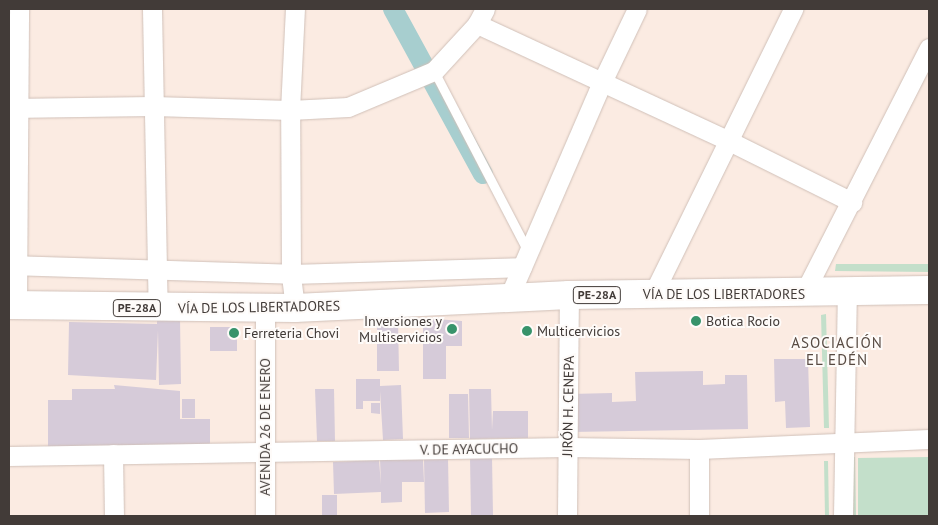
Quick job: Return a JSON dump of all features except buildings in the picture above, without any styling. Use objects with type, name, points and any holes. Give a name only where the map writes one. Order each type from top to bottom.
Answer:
[{"type":"highway","name":"VÍA DE LOS LIBERTADORES","points":[[13,305],[76,308],[295,308],[570,295],[929,290]]},
{"type":"street","points":[[13,305],[14,108],[19,9]]},
{"type":"street","points":[[152,9],[158,308]]},
{"type":"street","points":[[295,9],[290,110],[291,274],[295,308]]},
{"type":"street","points":[[509,298],[601,84],[638,9]]},
{"type":"street","points":[[653,294],[793,9]]},
{"type":"street","points":[[14,108],[153,106],[290,110],[348,107],[394,90],[434,71],[481,17],[601,84],[727,140],[852,202]]},
{"type":"street","points":[[804,293],[929,48]]},
{"type":"street","points":[[13,265],[156,268],[291,274],[525,260]]},
{"type":"street","points":[[843,516],[848,292]]},
{"type":"street","name":"JIRÓN H. CENEPA","points":[[568,516],[567,447],[570,295]]},
{"type":"street","name":"AVENIDA 26 DE ENERO","points":[[265,308],[265,516]]},
{"type":"street","name":"V. DE AYACUCHO","points":[[9,456],[567,447],[699,449],[929,439]]},
{"type":"street","points":[[699,449],[699,516]]},
{"type":"street","points":[[114,454],[114,516]]},
{"type":"lane","points":[[434,71],[525,260]]},
{"type":"green space","points":[[836,264],[929,264],[929,272],[835,271]]},
{"type":"green space","points":[[826,314],[829,428],[824,428],[821,315]]},
{"type":"green space","points":[[849,457],[855,457],[856,516],[850,516]]},
{"type":"green space","points":[[929,457],[929,516],[858,516],[858,458]]},
{"type":"green space","points":[[824,461],[828,461],[829,516],[825,516]]},
{"type":"waterway","points":[[393,9],[483,174]]},
{"type":"place","name":"Botica Rocio","points":[[696,321]]},
{"type":"place","name":"Inversiones y Multiservicios","points":[[452,329]]},
{"type":"place","name":"Multicervicios","points":[[527,331]]},
{"type":"place","name":"Ferreteria Chovi","points":[[234,333]]},
{"type":"district","name":"ASOCIACIÓN EL EDÉN","points":[[837,350]]}]
